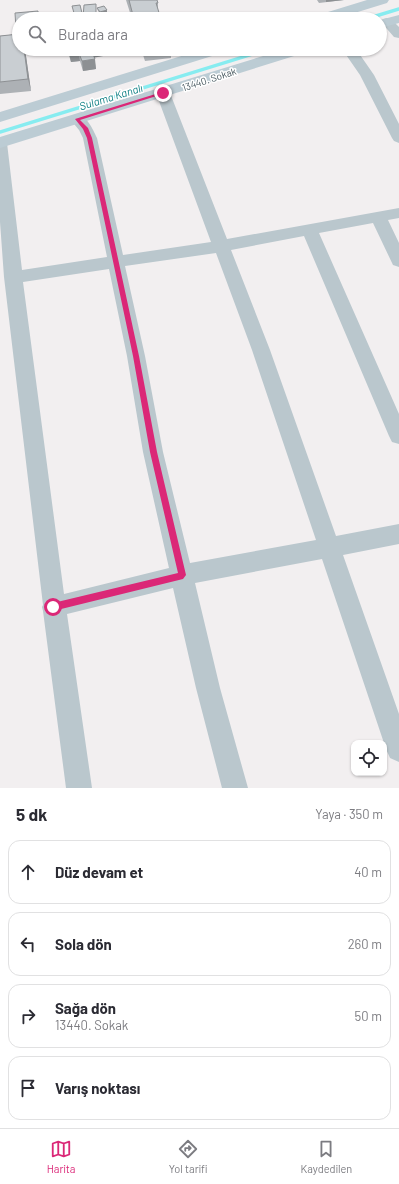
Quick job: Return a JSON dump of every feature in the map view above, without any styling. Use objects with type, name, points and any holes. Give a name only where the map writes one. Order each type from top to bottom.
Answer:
[{"type":"main road","points":[[343,12],[382,0]]},
{"type":"main road","points":[[0,116],[197,56]]},
{"type":"main road","name":"13440. Sokak","points":[[0,143],[280,56]]},
{"type":"street","points":[[389,22],[399,34]]},
{"type":"street","points":[[354,56],[367,75],[399,138]]},
{"type":"street","points":[[163,93],[261,350],[399,749]]},
{"type":"street","points":[[77,119],[85,128],[90,138],[136,356],[153,452],[183,575],[208,688],[235,788]]},
{"type":"street","points":[[0,143],[13,277],[53,607],[79,788]]},
{"type":"street","points":[[13,277],[222,246],[399,213]]},
{"type":"street","points":[[378,216],[399,261]]},
{"type":"street","points":[[309,230],[399,436]]},
{"type":"street","points":[[53,607],[183,575],[329,546],[399,534]]},
{"type":"building","points":[[129,0],[157,0],[158,3],[156,3],[159,12],[132,12]]},
{"type":"building","points":[[96,4],[96,12],[83,12],[84,5]]},
{"type":"building","points":[[80,5],[82,12],[74,12],[72,6]]},
{"type":"building","points":[[104,6],[107,10],[100,12],[97,8]]},
{"type":"building","points":[[12,35],[12,56],[25,56],[28,79],[0,82],[0,36]]},
{"type":"building","points":[[80,56],[94,56],[95,59],[82,61]]},
{"type":"waterway","name":"Sulama Kanalı","points":[[387,13],[399,9]]},
{"type":"waterway","name":"Sulama Kanalı","points":[[0,132],[246,56]]},
{"type":"route","points":[[53,607],[183,575],[153,452],[136,356],[90,138],[82,123],[77,119],[163,93]]}]
